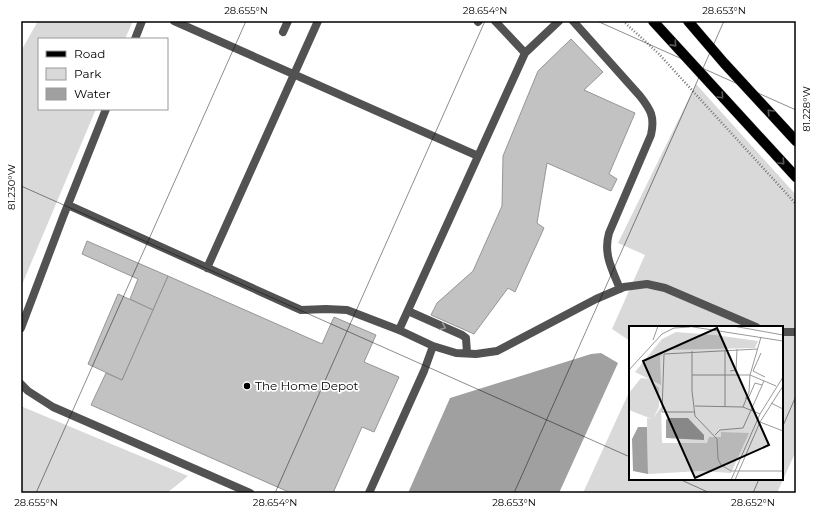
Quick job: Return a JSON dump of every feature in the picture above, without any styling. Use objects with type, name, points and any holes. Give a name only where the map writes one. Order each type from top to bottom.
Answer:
[{"type":"main road","points":[[653,21],[796,177]]},
{"type":"main road","points":[[688,21],[724,63],[796,141]]},
{"type":"lane","points":[[135,38],[142,21]]},
{"type":"lane","points":[[174,21],[478,156]]},
{"type":"lane","points":[[283,32],[288,21]]},
{"type":"lane","points":[[207,268],[318,21]]},
{"type":"lane","points":[[495,21],[525,53]]},
{"type":"lane","points":[[399,330],[525,53],[559,21]]},
{"type":"lane","points":[[573,21],[640,96],[649,108],[654,124],[651,135],[612,226],[606,244],[608,256],[620,289]]},
{"type":"lane","points":[[21,328],[106,110]]},
{"type":"lane","points":[[68,205],[301,310],[347,310],[399,330],[433,346],[456,353],[476,354],[497,351],[596,299],[624,287],[647,284],[665,288],[754,326]]},
{"type":"lane","points":[[408,311],[462,335],[466,338],[467,354]]},
{"type":"lane","points":[[783,332],[796,332]]},
{"type":"lane","points":[[369,493],[424,371],[433,346]]},
{"type":"lane","points":[[21,384],[28,391],[53,406],[250,493]]},
{"type":"path","points":[[623,21],[658,53],[796,204]]},
{"type":"green space","points":[[38,21],[133,21],[125,38],[38,38],[38,110],[96,110],[21,287],[21,51]]},
{"type":"green space","points":[[696,84],[796,195],[796,451],[783,480],[783,326],[629,326],[629,340],[612,329],[645,255],[618,243]]},
{"type":"green space","points":[[629,392],[629,480],[783,480],[777,493],[583,493]]},
{"type":"green space","points":[[21,404],[23,407],[188,476],[167,493],[21,493]]},
{"type":"water","points":[[601,353],[618,363],[559,493],[408,493],[450,398],[591,354]]},
{"type":"building","points":[[571,39],[603,72],[584,90],[635,113],[609,174],[617,179],[611,191],[547,163],[537,223],[544,228],[515,292],[508,288],[474,334],[431,315],[437,303],[473,271],[502,206],[503,156],[538,71]]},
{"type":"building","points":[[87,241],[168,276],[153,310],[130,299],[138,279],[82,254]]},
{"type":"building","name":"The Home Depot","points":[[168,276],[322,344],[334,317],[376,335],[364,362],[399,377],[374,432],[362,427],[333,493],[291,493],[91,405],[106,373],[122,380]]},
{"type":"building","points":[[118,294],[153,310],[122,380],[88,364]]},
{"type":"place","name":"The Home Depot","points":[[247,386]]}]
